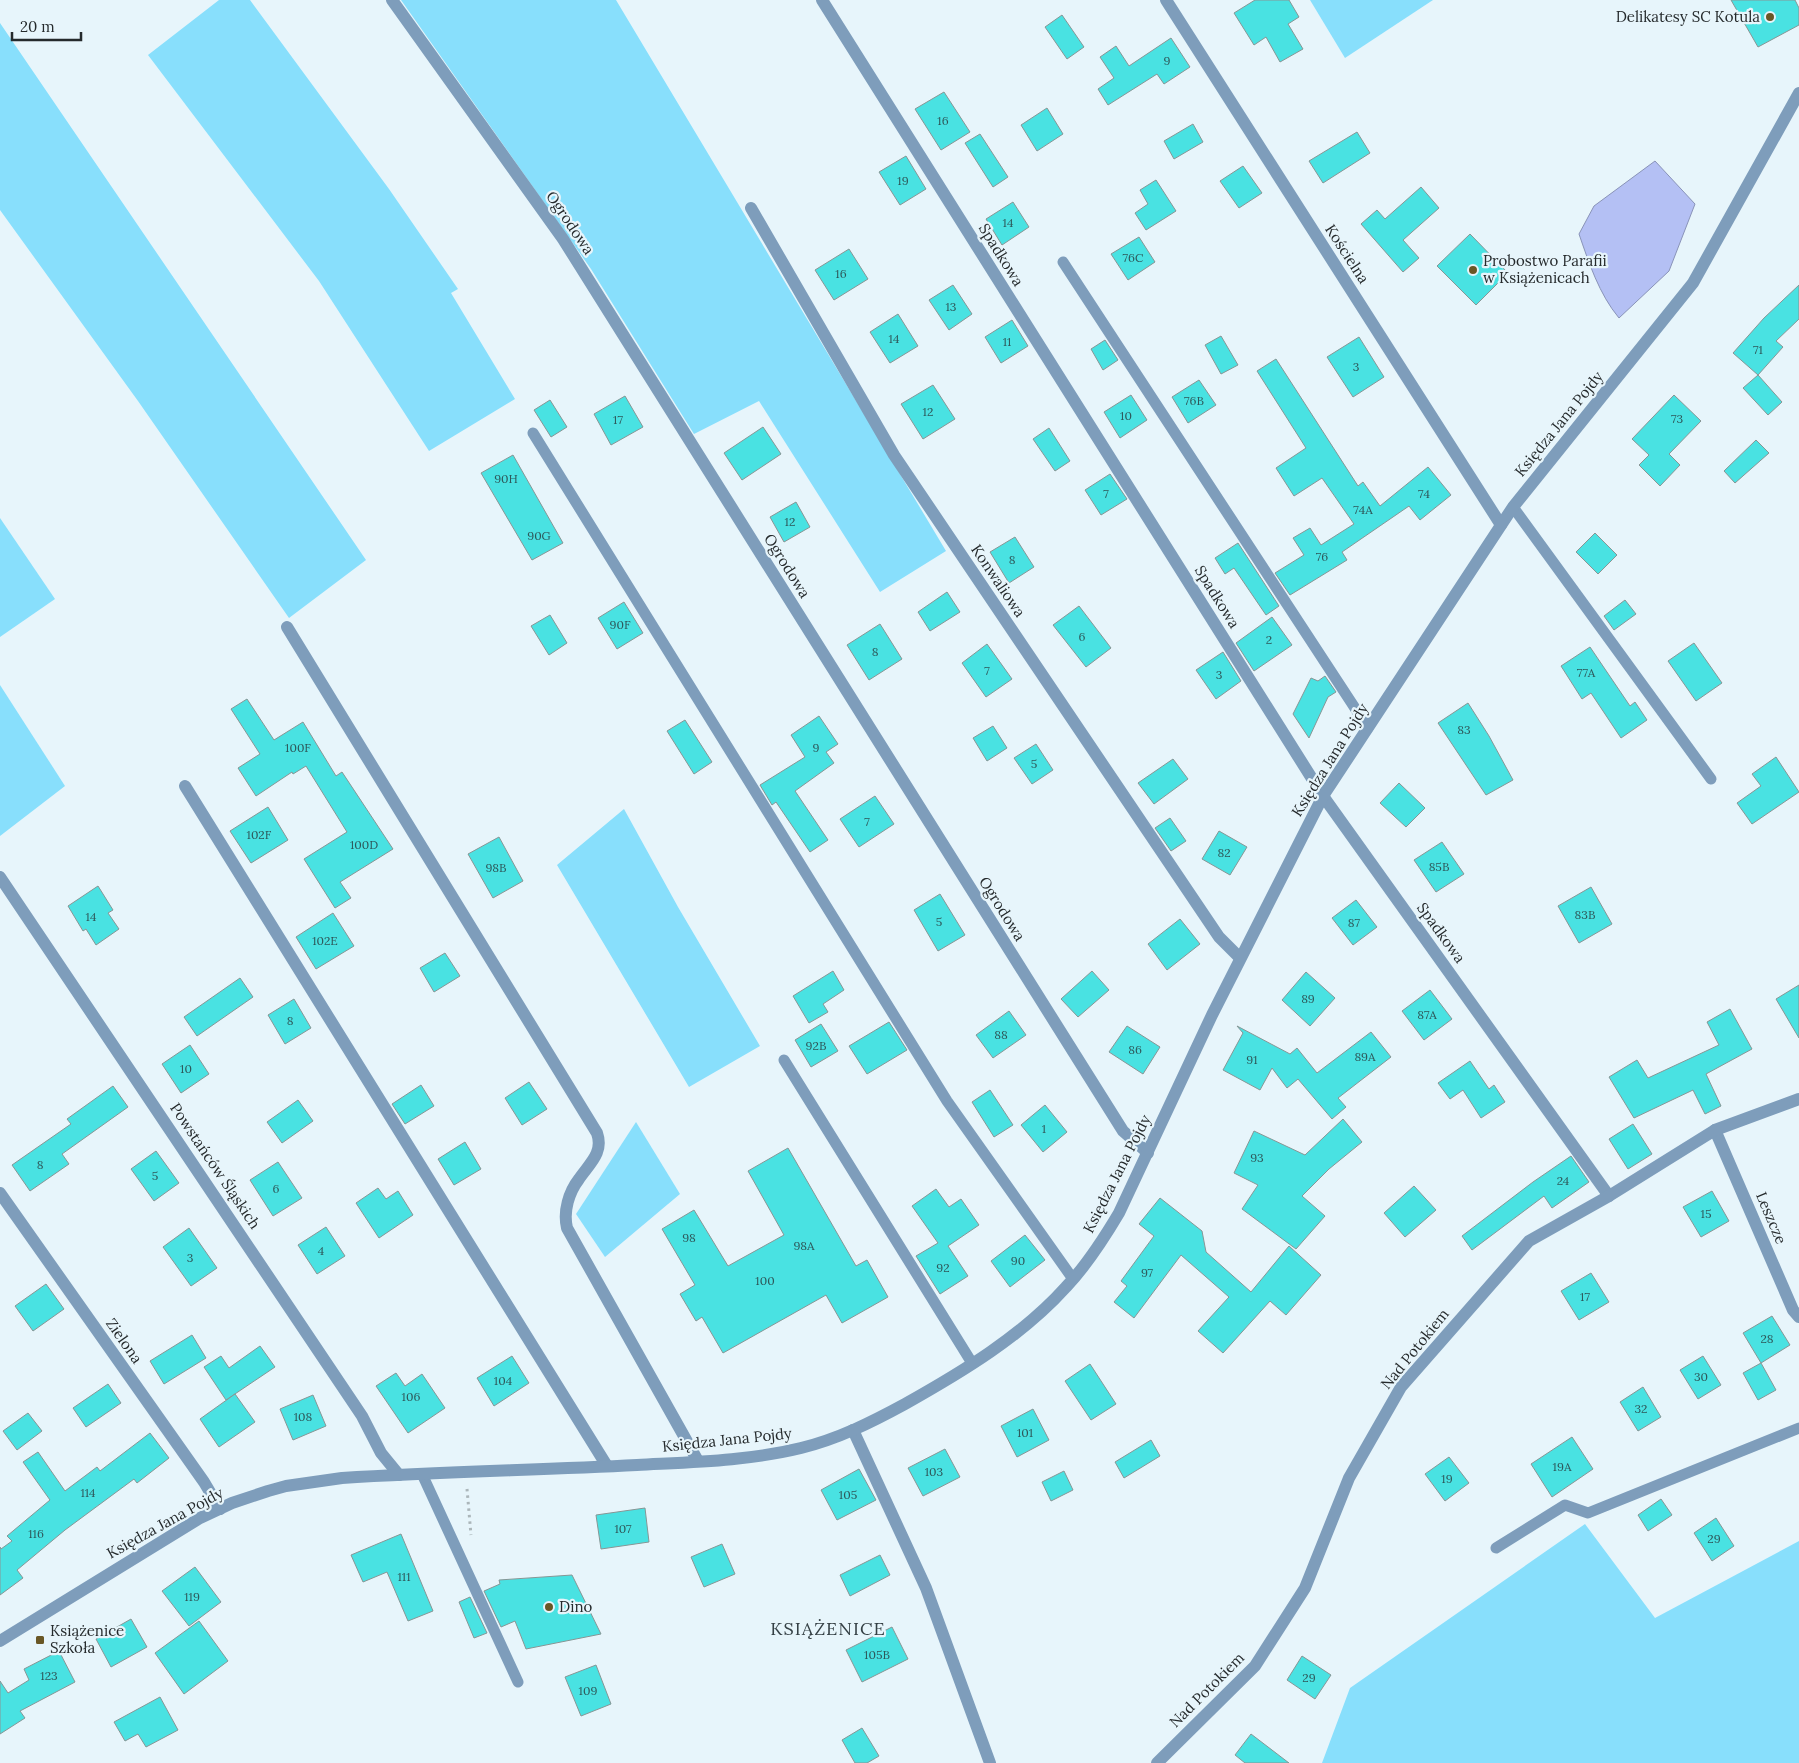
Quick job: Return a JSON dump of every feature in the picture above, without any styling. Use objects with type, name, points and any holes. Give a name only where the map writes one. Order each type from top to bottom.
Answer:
[{"type":"street","name":"Ogrodowa","points":[[392,0],[563,239],[1123,1131],[1148,1152]]},
{"type":"street","name":"Spadkowa","points":[[822,0],[1323,796],[1609,1196]]},
{"type":"street","name":"Kościelna","points":[[1166,0],[1501,525]]},
{"type":"street","name":"Księdza Jana Pojdy","points":[[0,1642],[165,1538],[200,1518],[250,1497],[286,1486],[342,1478],[698,1461],[782,1452],[820,1443],[854,1430],[920,1395],[972,1363],[1026,1324],[1059,1295],[1073,1279],[1107,1233],[1122,1207],[1199,1041],[1323,796],[1501,525],[1693,283],[1799,93]]},
{"type":"street","name":"Konwaliowa","points":[[751,208],[894,455],[1219,937],[1240,958]]},
{"type":"street","points":[[286,627],[597,1133],[599,1140],[598,1151],[573,1190],[565,1214],[567,1228],[698,1461]]},
{"type":"street","points":[[185,786],[607,1466]]},
{"type":"street","name":"Powstańców Śląskich","points":[[0,877],[362,1416],[381,1453],[399,1475]]},
{"type":"street","name":"Nad Potokiem","points":[[1157,1763],[1255,1666],[1305,1588],[1349,1478],[1401,1387],[1529,1241],[1609,1196],[1715,1130],[1799,1099]]},
{"type":"street","name":"Leszcze","points":[[1715,1130],[1793,1310],[1799,1317]]},
{"type":"street","name":"Zielona","points":[[0,1193],[204,1482],[220,1509]]},
{"type":"street","points":[[854,1430],[926,1588],[990,1763]]},
{"type":"lane","points":[[1063,262],[1368,728]]},
{"type":"lane","points":[[533,433],[947,1101],[1073,1279]]},
{"type":"lane","points":[[1514,507],[1711,779]]},
{"type":"lane","points":[[784,1060],[972,1363]]},
{"type":"lane","points":[[1496,1548],[1565,1505],[1588,1513],[1799,1428]]},
{"type":"lane","points":[[422,1474],[518,1682]]},
{"type":"path","points":[[467,1486],[471,1541]]},
{"type":"shaded area","points":[[219,0],[250,0],[389,189],[458,289],[451,293],[515,399],[429,451],[319,281],[148,55]]},
{"type":"shaded area","points":[[401,0],[616,0],[946,551],[880,592],[759,401],[694,434],[591,269]]},
{"type":"shaded area","points":[[1310,0],[1433,0],[1345,58]]},
{"type":"shaded area","points":[[0,23],[366,560],[289,618],[138,401],[0,210]]},
{"type":"shaded area","points":[[1655,161],[1695,204],[1669,271],[1619,318],[1600,289],[1579,234],[1594,206]]},
{"type":"shaded area","points":[[0,518],[55,599],[0,637]]},
{"type":"shaded area","points":[[0,685],[65,786],[0,836]]},
{"type":"shaded area","points":[[624,809],[678,907],[760,1046],[689,1087],[557,865]]},
{"type":"shaded area","points":[[636,1122],[680,1194],[605,1257],[576,1214]]},
{"type":"shaded area","points":[[1585,1524],[1655,1618],[1799,1541],[1799,1763],[1322,1763],[1350,1688]]},
{"type":"building","points":[[1255,0],[1289,0],[1299,17],[1288,24],[1303,49],[1280,62],[1266,37],[1254,45],[1234,13]]},
{"type":"building","name":"Delikatesy SC Kotula","points":[[1731,0],[1795,0],[1799,8],[1799,25],[1758,47]]},
{"type":"building","points":[[1062,15],[1084,47],[1067,59],[1045,27]]},
{"type":"building","points":[[1171,38],[1190,67],[1164,84],[1157,74],[1108,105],[1098,89],[1114,78],[1100,57],[1116,46],[1129,66]]},
{"type":"building","points":[[944,92],[970,132],[941,150],[915,109]]},
{"type":"building","points":[[1047,108],[1063,134],[1037,151],[1021,125]]},
{"type":"building","points":[[1193,124],[1203,142],[1174,159],[1164,141]]},
{"type":"building","points":[[1357,132],[1370,153],[1323,183],[1309,161]]},
{"type":"building","points":[[980,134],[1008,177],[993,187],[965,143]]},
{"type":"building","points":[[906,156],[926,189],[900,205],[879,172]]},
{"type":"building","points":[[1243,166],[1262,193],[1239,208],[1220,181]]},
{"type":"building","points":[[1156,180],[1176,211],[1146,230],[1135,213],[1148,204],[1140,190]]},
{"type":"building","points":[[1421,187],[1439,208],[1403,240],[1419,258],[1403,272],[1361,224],[1377,210],[1385,219]]},
{"type":"building","points":[[1013,202],[1029,227],[1002,245],[986,219]]},
{"type":"building","name":"Probostwo Parafii w Książenicach","points":[[1470,234],[1508,273],[1476,305],[1437,266]]},
{"type":"building","points":[[1139,237],[1155,262],[1128,280],[1111,254]]},
{"type":"building","points":[[849,249],[868,279],[834,300],[815,270]]},
{"type":"building","points":[[953,285],[972,314],[949,330],[929,300]]},
{"type":"building","points":[[1799,285],[1799,319],[1776,341],[1783,347],[1758,375],[1733,353],[1764,318]]},
{"type":"building","points":[[898,314],[918,346],[890,363],[870,332]]},
{"type":"building","points":[[1012,320],[1028,346],[1001,363],[985,337]]},
{"type":"building","points":[[1221,336],[1238,365],[1221,374],[1205,345]]},
{"type":"building","points":[[1359,337],[1384,377],[1353,397],[1327,357]]},
{"type":"building","points":[[1105,340],[1118,360],[1103,370],[1091,349]]},
{"type":"building","points":[[1276,359],[1358,486],[1363,482],[1380,506],[1428,467],[1451,495],[1420,520],[1409,506],[1342,552],[1347,560],[1290,595],[1275,573],[1304,555],[1293,538],[1310,528],[1321,545],[1354,524],[1322,478],[1294,496],[1276,468],[1306,448],[1257,371]]},
{"type":"building","points":[[1758,375],[1782,402],[1768,415],[1743,388]]},
{"type":"building","points":[[1199,380],[1216,405],[1188,423],[1172,397]]},
{"type":"building","points":[[933,385],[955,419],[923,439],[901,404]]},
{"type":"building","points":[[1131,395],[1147,420],[1120,438],[1104,412]]},
{"type":"building","points":[[1674,395],[1701,421],[1669,454],[1680,465],[1660,486],[1639,465],[1649,455],[1632,439]]},
{"type":"building","points":[[625,396],[643,427],[611,445],[594,414]]},
{"type":"building","points":[[550,400],[567,427],[551,437],[534,410]]},
{"type":"building","points":[[763,427],[781,454],[742,480],[724,453]]},
{"type":"building","points":[[1049,428],[1070,461],[1055,471],[1033,439]]},
{"type":"building","points":[[1756,440],[1769,453],[1735,483],[1724,471]]},
{"type":"building","points":[[513,455],[563,543],[532,560],[481,473]]},
{"type":"building","points":[[1110,474],[1127,499],[1101,515],[1085,490]]},
{"type":"building","points":[[796,502],[810,527],[784,542],[770,517]]},
{"type":"building","points":[[1595,533],[1617,555],[1598,574],[1576,552]]},
{"type":"building","points":[[1015,537],[1034,567],[1009,583],[990,552]]},
{"type":"building","points":[[1238,543],[1279,606],[1266,615],[1234,568],[1225,574],[1215,558]]},
{"type":"building","points":[[947,592],[960,612],[930,631],[918,612]]},
{"type":"building","points":[[1625,600],[1636,614],[1614,630],[1604,616]]},
{"type":"building","points":[[624,602],[643,633],[617,649],[598,618]]},
{"type":"building","points":[[1079,606],[1111,648],[1086,667],[1053,625]]},
{"type":"building","points":[[550,615],[567,643],[549,655],[531,626]]},
{"type":"building","points":[[1272,617],[1292,645],[1254,671],[1236,643]]},
{"type":"building","points":[[880,624],[902,659],[869,680],[847,645]]},
{"type":"building","points":[[1694,643],[1722,683],[1696,701],[1668,661]]},
{"type":"building","points":[[987,644],[1012,679],[986,697],[962,663]]},
{"type":"building","points":[[1590,647],[1630,706],[1635,702],[1647,720],[1621,738],[1591,693],[1582,699],[1561,666]]},
{"type":"building","points":[[1223,652],[1241,681],[1216,699],[1196,670]]},
{"type":"building","points":[[1325,676],[1336,692],[1328,697],[1309,738],[1293,714],[1311,678],[1318,681]]},
{"type":"building","points":[[247,699],[274,740],[303,722],[336,776],[342,772],[393,849],[340,882],[351,898],[335,908],[304,859],[347,832],[306,766],[293,774],[292,772],[256,796],[238,768],[260,754],[231,709]]},
{"type":"building","points":[[1468,703],[1513,780],[1486,795],[1438,723]]},
{"type":"building","points":[[819,716],[838,744],[826,752],[834,763],[795,791],[828,840],[810,852],[776,802],[772,805],[760,785],[805,757],[791,735]]},
{"type":"building","points":[[685,720],[712,762],[694,774],[667,731]]},
{"type":"building","points":[[993,726],[1007,748],[987,761],[973,738]]},
{"type":"building","points":[[1036,744],[1053,770],[1032,784],[1014,758]]},
{"type":"building","points":[[1776,757],[1799,792],[1752,824],[1737,803],[1761,786],[1752,774]]},
{"type":"building","points":[[1173,759],[1188,779],[1154,804],[1138,783]]},
{"type":"building","points":[[1399,783],[1425,808],[1406,827],[1380,803]]},
{"type":"building","points":[[875,796],[894,824],[859,847],[840,819]]},
{"type":"building","points":[[268,807],[288,840],[251,863],[230,831]]},
{"type":"building","points":[[1170,818],[1186,841],[1171,851],[1155,828]]},
{"type":"building","points":[[1219,831],[1247,847],[1230,875],[1202,859]]},
{"type":"building","points":[[499,837],[523,881],[493,898],[468,854]]},
{"type":"building","points":[[1442,842],[1464,874],[1436,892],[1414,860]]},
{"type":"building","points":[[98,886],[113,910],[108,913],[119,929],[96,945],[86,929],[83,931],[68,906]]},
{"type":"building","points":[[1591,887],[1612,924],[1579,943],[1558,906]]},
{"type":"building","points":[[940,894],[965,935],[938,951],[914,910]]},
{"type":"building","points":[[1356,900],[1377,927],[1353,945],[1332,918]]},
{"type":"building","points":[[333,913],[354,946],[316,969],[296,937]]},
{"type":"building","points":[[1180,919],[1200,944],[1167,970],[1148,944]]},
{"type":"building","points":[[445,953],[460,976],[434,992],[420,968]]},
{"type":"building","points":[[833,971],[844,990],[823,1004],[828,1012],[809,1023],[793,996]]},
{"type":"building","points":[[1092,971],[1109,990],[1078,1017],[1061,999]]},
{"type":"building","points":[[1306,972],[1335,998],[1310,1026],[1282,1000]]},
{"type":"building","points":[[240,978],[253,997],[197,1036],[184,1017]]},
{"type":"building","points":[[1799,985],[1799,1038],[1776,999]]},
{"type":"building","points":[[1430,990],[1452,1019],[1424,1040],[1402,1011]]},
{"type":"building","points":[[294,999],[311,1028],[285,1044],[268,1015]]},
{"type":"building","points":[[1730,1009],[1752,1049],[1706,1074],[1721,1106],[1705,1114],[1693,1090],[1634,1118],[1609,1077],[1637,1060],[1648,1078],[1719,1045],[1707,1022]]},
{"type":"building","points":[[1009,1011],[1026,1035],[993,1058],[976,1035]]},
{"type":"building","points":[[889,1022],[907,1050],[867,1074],[849,1046]]},
{"type":"building","points":[[821,1024],[838,1051],[811,1067],[795,1040]]},
{"type":"building","points":[[1127,1026],[1160,1047],[1143,1074],[1109,1052]]},
{"type":"building","points":[[1237,1026],[1290,1054],[1297,1048],[1317,1073],[1371,1032],[1391,1057],[1338,1098],[1346,1107],[1332,1119],[1298,1079],[1287,1088],[1272,1068],[1260,1090],[1223,1070],[1243,1033]]},
{"type":"building","points":[[190,1045],[209,1074],[181,1093],[162,1064]]},
{"type":"building","points":[[1470,1061],[1489,1089],[1494,1085],[1505,1102],[1481,1118],[1463,1090],[1450,1099],[1438,1083]]},
{"type":"building","points":[[529,1082],[547,1109],[522,1125],[505,1098]]},
{"type":"building","points":[[421,1085],[434,1106],[405,1124],[392,1104]]},
{"type":"building","points":[[113,1086],[128,1107],[62,1154],[69,1164],[30,1191],[12,1165],[71,1124],[67,1119]]},
{"type":"building","points":[[990,1090],[1013,1125],[994,1137],[972,1102]]},
{"type":"building","points":[[298,1100],[313,1121],[282,1143],[267,1122]]},
{"type":"building","points":[[1045,1105],[1067,1132],[1043,1152],[1021,1125]]},
{"type":"building","points":[[1343,1119],[1362,1142],[1329,1169],[1302,1196],[1325,1216],[1296,1249],[1242,1209],[1258,1185],[1234,1173],[1254,1131],[1305,1155]]},
{"type":"building","points":[[1633,1124],[1652,1154],[1628,1169],[1609,1139]]},
{"type":"building","points":[[465,1142],[481,1169],[454,1185],[438,1159]]},
{"type":"building","points":[[788,1148],[856,1266],[867,1260],[888,1297],[842,1323],[826,1295],[723,1353],[702,1317],[696,1321],[680,1294],[695,1285],[662,1229],[694,1210],[728,1266],[784,1235],[748,1171]]},
{"type":"building","points":[[156,1151],[179,1183],[154,1201],[131,1169]]},
{"type":"building","points":[[1571,1156],[1589,1182],[1552,1208],[1544,1196],[1472,1250],[1462,1236],[1533,1182]]},
{"type":"building","points":[[278,1162],[302,1198],[273,1216],[250,1180]]},
{"type":"building","points":[[1414,1186],[1436,1210],[1405,1237],[1384,1213]]},
{"type":"building","points":[[378,1188],[386,1199],[398,1191],[413,1215],[379,1238],[356,1203]]},
{"type":"building","points":[[936,1189],[949,1207],[961,1199],[979,1225],[948,1246],[968,1276],[940,1294],[916,1256],[938,1243],[912,1206]]},
{"type":"building","points":[[1712,1191],[1729,1221],[1701,1237],[1683,1207]]},
{"type":"building","points":[[1160,1198],[1202,1231],[1206,1252],[1251,1292],[1289,1246],[1321,1275],[1286,1315],[1270,1301],[1223,1353],[1198,1331],[1229,1297],[1181,1255],[1134,1318],[1114,1302],[1127,1286],[1121,1281],[1154,1236],[1139,1224]]},
{"type":"building","points":[[326,1227],[345,1256],[317,1274],[298,1245]]},
{"type":"building","points":[[189,1228],[217,1268],[191,1286],[163,1247]]},
{"type":"building","points":[[1025,1235],[1045,1260],[1010,1287],[991,1261]]},
{"type":"building","points":[[1591,1273],[1609,1302],[1579,1320],[1561,1291]]},
{"type":"building","points":[[46,1284],[64,1309],[33,1331],[15,1306]]},
{"type":"building","points":[[1772,1316],[1790,1345],[1761,1363],[1743,1333]]},
{"type":"building","points":[[192,1335],[206,1358],[164,1384],[150,1361]]},
{"type":"building","points":[[260,1346],[275,1367],[226,1400],[204,1367],[221,1356],[229,1368]]},
{"type":"building","points":[[512,1356],[529,1383],[494,1406],[477,1378]]},
{"type":"building","points":[[1703,1356],[1721,1385],[1698,1399],[1680,1370]]},
{"type":"building","points":[[1761,1363],[1776,1390],[1758,1400],[1743,1373]]},
{"type":"building","points":[[1090,1364],[1116,1404],[1091,1420],[1065,1381]]},
{"type":"building","points":[[396,1373],[405,1386],[422,1374],[445,1408],[408,1433],[376,1386]]},
{"type":"building","points":[[108,1384],[121,1403],[86,1427],[73,1408]]},
{"type":"building","points":[[1643,1387],[1661,1417],[1638,1431],[1620,1402]]},
{"type":"building","points":[[235,1394],[255,1422],[219,1447],[200,1419]]},
{"type":"building","points":[[313,1395],[326,1426],[293,1440],[280,1409]]},
{"type":"building","points":[[1033,1409],[1049,1440],[1017,1457],[1001,1426]]},
{"type":"building","points":[[28,1413],[42,1431],[17,1450],[3,1431]]},
{"type":"building","points":[[150,1433],[169,1458],[137,1483],[134,1479],[65,1530],[17,1570],[23,1578],[0,1595],[0,1547],[1,1549],[12,1541],[7,1536],[50,1500],[23,1462],[38,1452],[65,1491],[97,1467],[100,1471]]},
{"type":"building","points":[[1572,1437],[1593,1469],[1552,1497],[1531,1464]]},
{"type":"building","points":[[1151,1440],[1160,1456],[1124,1478],[1115,1462]]},
{"type":"building","points":[[945,1449],[960,1477],[923,1496],[908,1468]]},
{"type":"building","points":[[1449,1457],[1469,1483],[1445,1501],[1425,1474]]},
{"type":"building","points":[[859,1469],[876,1500],[837,1520],[821,1490]]},
{"type":"building","points":[[1064,1471],[1073,1490],[1051,1501],[1042,1482]]},
{"type":"building","points":[[1661,1499],[1672,1515],[1648,1531],[1638,1515]]},
{"type":"building","points":[[645,1508],[649,1542],[601,1549],[596,1515]]},
{"type":"building","points":[[1716,1518],[1734,1546],[1712,1561],[1694,1533]]},
{"type":"building","points":[[401,1534],[433,1611],[408,1621],[387,1572],[363,1582],[351,1555]]},
{"type":"building","points":[[722,1544],[735,1574],[704,1587],[691,1557]]},
{"type":"building","points":[[880,1555],[890,1575],[850,1596],[840,1575]]},
{"type":"building","points":[[195,1567],[221,1602],[189,1626],[162,1591]]},
{"type":"building","name":"Dino","points":[[572,1575],[601,1634],[526,1649],[515,1621],[501,1627],[484,1591],[500,1584],[499,1580]]},
{"type":"building","points":[[470,1597],[487,1633],[474,1638],[459,1602]]},
{"type":"building","points":[[131,1619],[147,1647],[111,1667],[96,1639]]},
{"type":"building","points":[[199,1621],[228,1661],[184,1694],[155,1653]]},
{"type":"building","points":[[892,1627],[908,1659],[862,1682],[846,1650]]},
{"type":"building","points":[[59,1651],[75,1682],[20,1711],[25,1718],[0,1734],[0,1681],[8,1693],[29,1680],[24,1669]]},
{"type":"building","points":[[1302,1656],[1331,1675],[1315,1699],[1287,1680]]},
{"type":"building","points":[[596,1665],[611,1704],[581,1716],[565,1677]]},
{"type":"building","points":[[160,1697],[178,1730],[146,1747],[138,1734],[125,1741],[114,1722]]},
{"type":"building","points":[[862,1728],[879,1756],[867,1763],[855,1763],[842,1740]]},
{"type":"building","points":[[1251,1734],[1289,1763],[1245,1763],[1235,1755]]},
{"type":"place","name":"Delikatesy SC Kotula","points":[[1770,17]]},
{"type":"place","name":"Probostwo Parafii w Książenicach","points":[[1473,270]]},
{"type":"place","name":"Dino","points":[[549,1607]]},
{"type":"place","name":"Książenice Szkoła","points":[[40,1640]]},
{"type":"district","name":"KSIĄŻENICE","points":[[828,1629]]}]
